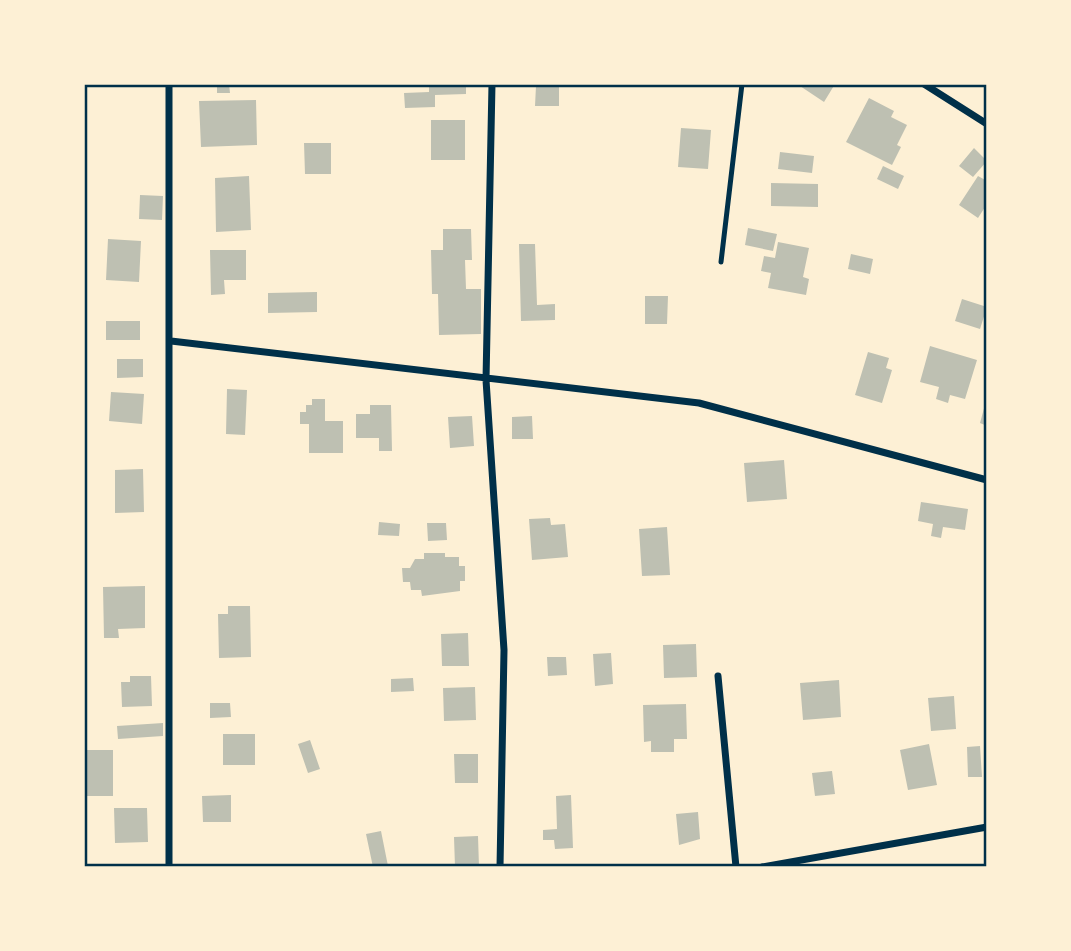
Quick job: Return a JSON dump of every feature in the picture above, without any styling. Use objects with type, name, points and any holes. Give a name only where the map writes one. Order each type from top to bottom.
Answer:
[{"type":"street","points":[[169,84],[169,867]]},
{"type":"street","points":[[492,84],[486,380],[503,650],[500,867]]},
{"type":"street","points":[[924,84],[987,124]]},
{"type":"street","points":[[171,341],[699,403],[987,481]]},
{"type":"street","points":[[718,676],[736,867]]},
{"type":"street","points":[[762,867],[987,827]]},
{"type":"lane","points":[[721,262],[742,84]]},
{"type":"building","points":[[217,84],[229,84],[230,93],[217,93]]},
{"type":"building","points":[[429,84],[466,84],[466,94],[435,95],[435,107],[405,108],[404,93],[429,92]]},
{"type":"building","points":[[797,84],[835,84],[824,102]]},
{"type":"building","points":[[536,86],[559,86],[559,106],[535,106]]},
{"type":"building","points":[[869,98],[894,111],[891,117],[907,125],[897,145],[901,147],[892,165],[846,142]]},
{"type":"building","points":[[256,100],[257,145],[201,147],[199,101]]},
{"type":"building","points":[[431,120],[465,120],[465,160],[431,160]]},
{"type":"building","points":[[681,128],[711,130],[708,169],[678,167]]},
{"type":"building","points":[[304,143],[331,143],[331,174],[305,174]]},
{"type":"building","points":[[974,148],[987,161],[973,177],[959,166]]},
{"type":"building","points":[[780,152],[814,156],[812,173],[778,169]]},
{"type":"building","points":[[883,166],[904,176],[898,189],[877,179]]},
{"type":"building","points":[[249,176],[251,230],[216,232],[215,178]]},
{"type":"building","points":[[978,176],[987,181],[987,204],[978,218],[959,205]]},
{"type":"building","points":[[771,183],[818,184],[818,207],[771,206]]},
{"type":"building","points":[[140,195],[163,196],[162,220],[139,219]]},
{"type":"building","points":[[748,228],[777,234],[773,251],[745,245]]},
{"type":"building","points":[[443,229],[471,229],[472,260],[465,260],[466,289],[481,289],[481,334],[439,335],[438,294],[432,294],[431,250],[443,250]]},
{"type":"building","points":[[108,239],[141,241],[139,282],[106,280]]},
{"type":"building","points":[[778,242],[809,248],[803,277],[809,279],[806,295],[768,288],[771,273],[761,271],[764,256],[775,258]]},
{"type":"building","points":[[519,244],[535,244],[537,305],[555,304],[555,320],[521,321]]},
{"type":"building","points":[[210,250],[246,250],[246,280],[224,280],[225,294],[211,295]]},
{"type":"building","points":[[851,254],[873,259],[870,274],[848,269]]},
{"type":"building","points":[[317,292],[317,312],[268,313],[268,293]]},
{"type":"building","points":[[645,296],[668,296],[667,324],[645,324]]},
{"type":"building","points":[[962,299],[987,307],[980,329],[955,321]]},
{"type":"building","points":[[106,321],[140,321],[140,340],[106,340]]},
{"type":"building","points":[[930,346],[977,360],[965,399],[950,395],[948,403],[936,399],[939,387],[920,382]]},
{"type":"building","points":[[868,352],[889,358],[886,368],[892,370],[882,403],[855,395]]},
{"type":"building","points":[[117,359],[143,359],[143,377],[117,378]]},
{"type":"building","points":[[227,389],[247,390],[245,435],[226,434]]},
{"type":"building","points":[[111,392],[144,394],[142,424],[109,421]]},
{"type":"building","points":[[312,399],[325,399],[325,421],[343,421],[343,453],[309,453],[309,424],[300,424],[300,412],[306,412],[306,405],[312,405]]},
{"type":"building","points":[[987,401],[987,426],[980,423]]},
{"type":"building","points":[[370,405],[391,405],[392,451],[379,451],[379,438],[356,438],[356,414],[370,414]]},
{"type":"building","points":[[472,416],[474,446],[450,448],[448,417]]},
{"type":"building","points":[[532,416],[533,439],[512,439],[512,417]]},
{"type":"building","points":[[784,460],[787,499],[747,502],[744,463]]},
{"type":"building","points":[[143,469],[144,512],[115,513],[115,470]]},
{"type":"building","points":[[921,502],[968,509],[965,530],[943,527],[941,538],[931,536],[933,524],[918,521]]},
{"type":"building","points":[[550,518],[551,525],[565,524],[568,557],[532,560],[529,519]]},
{"type":"building","points":[[379,522],[400,524],[399,536],[378,535]]},
{"type":"building","points":[[427,523],[446,523],[447,540],[428,541]]},
{"type":"building","points":[[667,527],[670,575],[642,576],[639,529]]},
{"type":"building","points":[[424,553],[445,553],[445,557],[459,557],[459,566],[465,566],[465,581],[460,581],[460,591],[422,596],[421,590],[411,590],[410,582],[403,582],[402,568],[410,568],[415,559],[424,559]]},
{"type":"building","points":[[145,586],[145,628],[118,629],[119,638],[104,638],[103,587]]},
{"type":"building","points":[[228,606],[250,606],[251,657],[219,658],[218,614],[228,614]]},
{"type":"building","points":[[468,633],[469,666],[442,666],[441,634]]},
{"type":"building","points":[[696,644],[697,677],[664,678],[663,645]]},
{"type":"building","points":[[611,653],[613,684],[595,686],[593,654]]},
{"type":"building","points":[[547,657],[566,657],[567,675],[548,676]]},
{"type":"building","points":[[130,676],[151,676],[152,706],[122,707],[121,682],[130,682]]},
{"type":"building","points":[[413,678],[414,691],[391,692],[391,679]]},
{"type":"building","points":[[839,680],[841,717],[803,720],[800,683]]},
{"type":"building","points":[[475,687],[476,720],[444,721],[443,688]]},
{"type":"building","points":[[954,696],[956,729],[931,731],[928,698]]},
{"type":"building","points":[[210,703],[230,703],[231,717],[210,718]]},
{"type":"building","points":[[686,704],[687,739],[674,739],[674,752],[651,752],[651,741],[644,742],[643,705]]},
{"type":"building","points":[[163,723],[163,736],[118,739],[117,726]]},
{"type":"building","points":[[223,734],[255,734],[255,765],[223,765]]},
{"type":"building","points":[[310,740],[320,769],[308,773],[298,744]]},
{"type":"building","points":[[929,744],[937,785],[908,790],[900,750]]},
{"type":"building","points":[[980,746],[982,777],[968,777],[967,747]]},
{"type":"building","points":[[984,747],[987,747],[987,765],[985,765]]},
{"type":"building","points":[[84,750],[113,750],[113,796],[84,796]]},
{"type":"building","points":[[454,754],[478,754],[478,783],[455,783]]},
{"type":"building","points":[[832,771],[835,794],[815,796],[812,773]]},
{"type":"building","points":[[231,795],[231,822],[203,822],[202,796]]},
{"type":"building","points":[[571,795],[573,848],[555,849],[554,840],[543,840],[543,830],[557,829],[556,796]]},
{"type":"building","points":[[114,808],[147,808],[148,842],[115,843]]},
{"type":"building","points":[[698,812],[700,839],[679,845],[676,814]]},
{"type":"building","points":[[381,831],[388,866],[373,867],[366,834]]},
{"type":"building","points":[[478,836],[479,867],[455,867],[454,837]]}]
